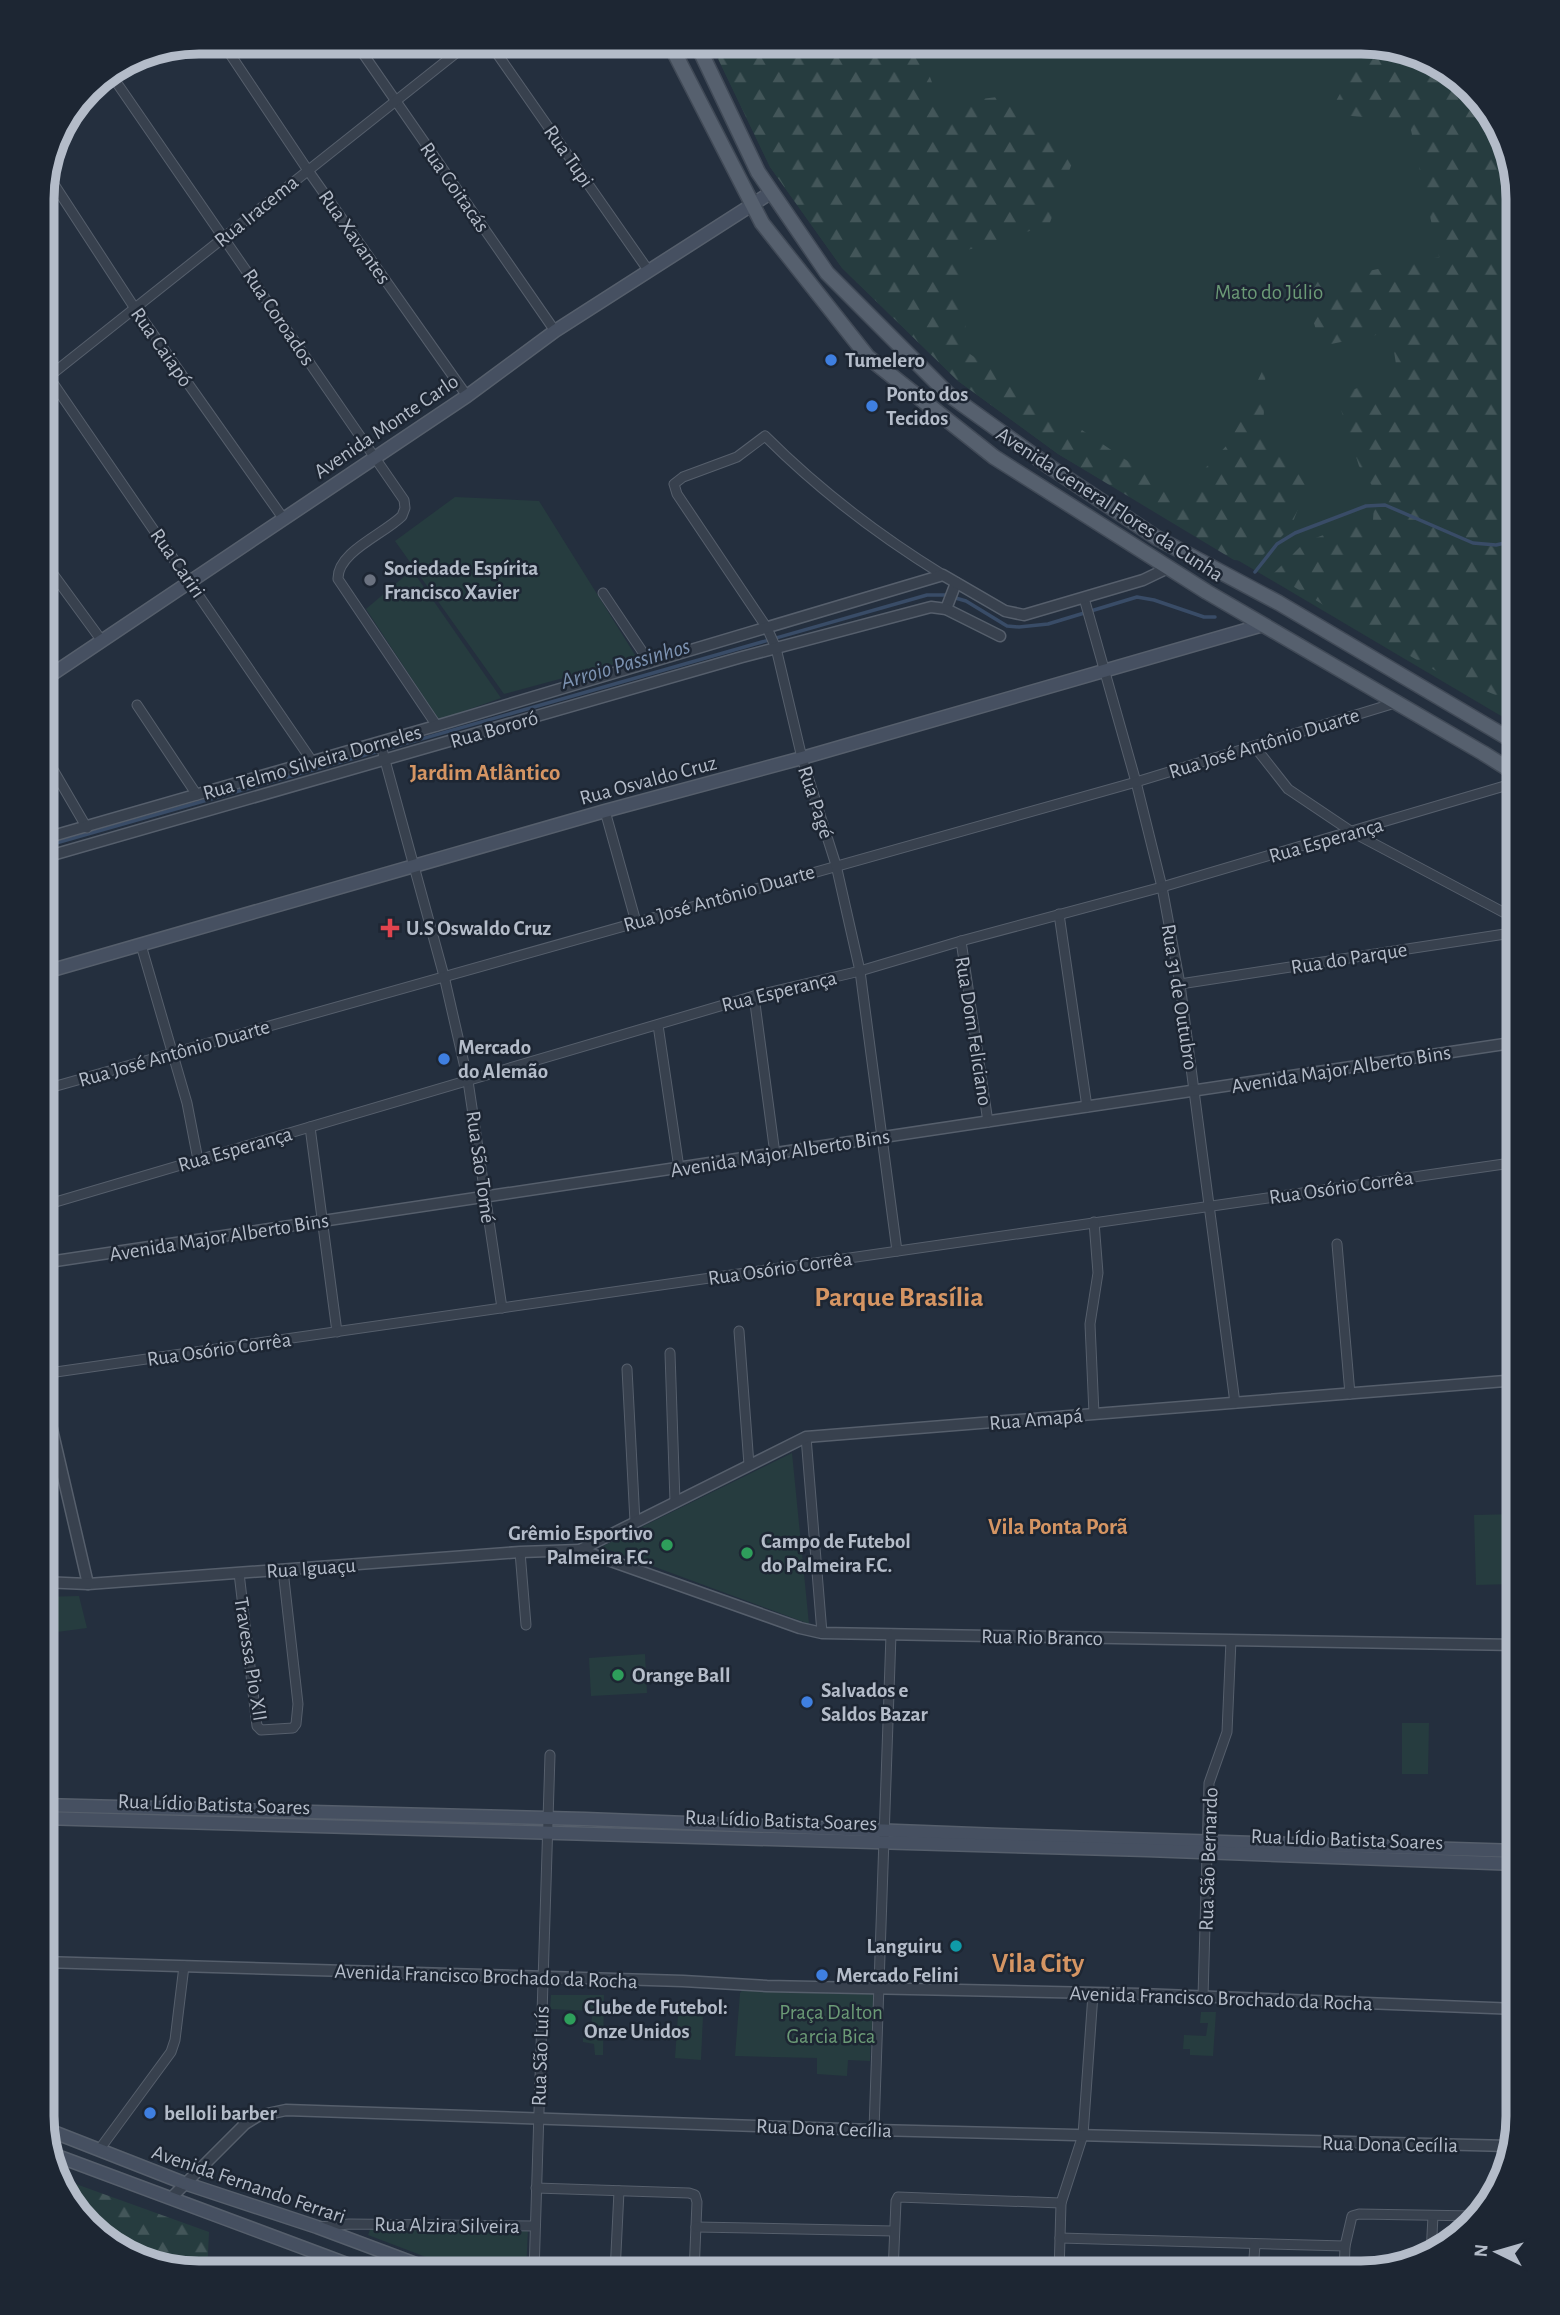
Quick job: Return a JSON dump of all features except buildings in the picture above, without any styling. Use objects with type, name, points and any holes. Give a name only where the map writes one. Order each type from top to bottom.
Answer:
[{"type":"main road","name":"Avenida General Flores da Cunha","points":[[676,55],[762,223],[867,357],[994,457],[1207,593],[1506,767]]},
{"type":"main road","name":"Avenida General Flores da Cunha","points":[[701,55],[758,172],[827,273],[948,394],[1050,467],[1157,538],[1279,603],[1506,737]]},
{"type":"main road","name":"Avenida Monte Carlo","points":[[55,673],[467,396],[555,331],[772,192]]},
{"type":"main road","points":[[1157,538],[1168,568]]},
{"type":"main road","points":[[1263,625],[1279,603]]},
{"type":"main road","name":"Rua Osvaldo Cruz","points":[[55,969],[1263,625]]},
{"type":"main road","name":"Rua Lídio Batista Soares","points":[[54,1806],[353,1827],[547,1834],[660,1829]]},
{"type":"main road","points":[[353,1813],[353,1827]]},
{"type":"main road","name":"Rua Lídio Batista Soares","points":[[54,1818],[353,1813],[548,1818],[660,1829],[1412,1854],[1506,1863]]},
{"type":"main road","points":[[424,1829],[425,1815]]},
{"type":"main road","points":[[465,1816],[465,1831]]},
{"type":"main road","name":"Rua Lídio Batista Soares","points":[[1412,1854],[1506,1851]]},
{"type":"main road","name":"Avenida Fernando Ferrari","points":[[55,2133],[184,2183],[317,2227],[406,2260]]},
{"type":"main road","name":"Avenida Fernando Ferrari","points":[[60,2157],[337,2260]]},
{"type":"street","name":"Rua Xavantes","points":[[231,55],[307,169],[467,396]]},
{"type":"street","name":"Rua Goitacás","points":[[364,55],[555,331]]},
{"type":"street","name":"Rua Iracema","points":[[55,372],[453,55]]},
{"type":"street","name":"Rua Tupi","points":[[498,55],[648,270]]},
{"type":"street","name":"Rua Coroados","points":[[116,81],[401,493],[405,508],[395,524],[346,557],[338,571],[338,579],[438,726]]},
{"type":"street","name":"Rua Caiapó","points":[[55,186],[134,307],[283,519]]},
{"type":"street","name":"Rua Cariri","points":[[55,391],[191,581],[312,761]]},
{"type":"street","name":"Rua Pagé","points":[[897,1251],[860,971],[836,865],[802,758],[775,647],[768,629],[674,489],[678,480],[737,457],[765,436],[793,464],[860,520],[943,575]]},
{"type":"street","points":[[951,596],[1024,615],[1085,603],[1168,568]]},
{"type":"street","points":[[943,575],[951,596],[1000,636]]},
{"type":"street","name":"Rua Telmo Silveira Dorneles","points":[[55,836],[312,761],[380,744],[943,575]]},
{"type":"street","points":[[55,576],[102,641]]},
{"type":"street","points":[[603,593],[650,663]]},
{"type":"street","name":"Rua Bororó","points":[[55,854],[775,647],[931,607],[951,596]]},
{"type":"street","name":"Rua 31 de Outubro","points":[[1085,603],[1136,782],[1162,887],[1180,984],[1235,1403]]},
{"type":"street","name":"Rua José Antônio Duarte","points":[[55,1086],[1136,782],[1395,703]]},
{"type":"street","points":[[137,705],[197,795]]},
{"type":"street","name":"Rua São Tomé","points":[[380,744],[444,976],[468,1081],[502,1308]]},
{"type":"street","points":[[1255,747],[1288,789],[1352,832],[1506,914]]},
{"type":"street","points":[[55,773],[87,828]]},
{"type":"street","name":"Rua Esperança","points":[[54,1202],[754,996],[860,971],[1162,887],[1506,786]]},
{"type":"street","points":[[605,811],[636,922]]},
{"type":"street","points":[[1059,914],[1087,1107]]},
{"type":"street","name":"Rua do Parque","points":[[1180,984],[1506,934]]},
{"type":"street","name":"Rua Dom Feliciano","points":[[961,941],[988,1122]]},
{"type":"street","points":[[141,945],[187,1103],[198,1160]]},
{"type":"street","points":[[754,996],[775,1154]]},
{"type":"street","points":[[658,1025],[679,1168]]},
{"type":"street","name":"Avenida Major Alberto Bins","points":[[54,1261],[1506,1044]]},
{"type":"street","points":[[310,1127],[337,1332]]},
{"type":"street","name":"Rua Osório Corrêa","points":[[54,1372],[1506,1163]]},
{"type":"street","points":[[1094,1223],[1098,1273],[1090,1324],[1094,1414]]},
{"type":"street","points":[[1336,1244],[1350,1394]]},
{"type":"street","points":[[739,1331],[750,1465]]},
{"type":"street","points":[[670,1353],[675,1502]]},
{"type":"street","points":[[627,1369],[635,1522]]},
{"type":"street","name":"Rua Amapá","points":[[580,1550],[806,1437],[1506,1381]]},
{"type":"street","points":[[806,1437],[822,1633]]},
{"type":"street","points":[[54,1439],[88,1584]]},
{"type":"street","name":"Rua Iguaçu","points":[[54,1583],[88,1584],[520,1552],[580,1550]]},
{"type":"street","name":"Rua Rio Branco","points":[[580,1550],[800,1628],[822,1633],[1506,1645]]},
{"type":"street","points":[[520,1552],[526,1625]]},
{"type":"street","name":"Travessa Pio XII","points":[[239,1573],[258,1728],[293,1728],[296,1724],[298,1704],[284,1570]]},
{"type":"street","points":[[874,2130],[891,1634]]},
{"type":"street","name":"Rua São Bernardo","points":[[1203,1997],[1209,1783],[1227,1732],[1231,1640]]},
{"type":"street","name":"Rua São Luís","points":[[534,2260],[550,1755]]},
{"type":"street","name":"Avenida Francisco Brochado da Rocha","points":[[54,1965],[184,1966],[1506,2009]]},
{"type":"street","points":[[99,2150],[171,2052],[175,2040],[184,1966]]},
{"type":"street","points":[[1059,2261],[1061,2203],[1083,2135],[1093,1994]]},
{"type":"street","name":"Rua Dona Cecília","points":[[171,2198],[245,2124],[258,2116],[286,2110],[874,2130],[1503,2146]]},
{"type":"street","points":[[536,2188],[695,2195],[695,2260]]},
{"type":"street","points":[[616,2260],[619,2191]]},
{"type":"street","points":[[893,2261],[898,2197],[1061,2203]]},
{"type":"street","points":[[1345,2261],[1345,2246],[1352,2216],[1465,2216]]},
{"type":"street","points":[[1432,2241],[1433,2216]]},
{"type":"street","name":"Rua Alzira Silveira","points":[[317,2227],[349,2224],[535,2226]]},
{"type":"street","points":[[696,2227],[894,2231]]},
{"type":"street","points":[[1060,2238],[1345,2246]]},
{"type":"street","points":[[1254,2261],[1255,2244]]},
{"type":"green space","name":"Mato do Júlio","points":[[716,55],[1370,55],[1407,62],[1425,69],[1449,84],[1476,111],[1486,127],[1495,144],[1505,180],[1506,719],[1058,454],[958,381],[842,268],[770,167]]},
{"type":"green space","points":[[716,55],[922,55],[940,104],[1014,95],[1075,155],[1049,225],[961,252],[967,352],[1179,496],[1228,444],[1266,363],[1263,432],[1312,473],[1291,527],[1256,562],[1234,560],[1058,454],[958,381],[842,268],[770,167]]},
{"type":"green space","points":[[1361,55],[1389,57],[1407,62],[1425,69],[1449,84],[1463,97],[1486,127],[1501,162],[1506,199],[1506,699],[1436,671],[1273,574],[1305,542],[1355,523],[1373,520],[1375,490],[1359,466],[1336,394],[1398,377],[1391,332],[1321,346],[1302,284],[1439,257],[1409,121],[1329,114]]},
{"type":"green space","points":[[455,497],[539,501],[637,658],[504,694],[395,541]]},
{"type":"green space","points":[[412,570],[501,698],[439,720],[366,609]]},
{"type":"green space","points":[[792,1453],[809,1624],[601,1547]]},
{"type":"green space","points":[[1506,1514],[1506,1584],[1476,1585],[1474,1515]]},
{"type":"green space","points":[[79,1596],[87,1628],[54,1632],[54,1597]]},
{"type":"green space","name":"Orange Ball","points":[[645,1654],[647,1693],[591,1696],[589,1658]]},
{"type":"green space","points":[[1402,1723],[1429,1723],[1428,1774],[1402,1774]]},
{"type":"green space","name":"Praça Dalton Garcia Bica","points":[[747,1985],[879,1987],[877,2030],[871,2037],[870,2061],[848,2060],[847,2076],[817,2074],[817,2058],[735,2056],[740,1993]]},
{"type":"green space","points":[[551,1995],[604,1995],[603,2055],[595,2055],[594,2044],[583,2042],[583,2038],[591,2038],[592,2011],[550,2009]]},
{"type":"green space","points":[[1201,2012],[1216,2012],[1213,2056],[1190,2055],[1190,2049],[1183,2049],[1184,2035],[1206,2036],[1208,2023],[1200,2023]]},
{"type":"green space","points":[[678,2015],[703,2016],[701,2060],[675,2058]]},
{"type":"green space","points":[[71,2182],[209,2232],[208,2260],[171,2258],[153,2253],[135,2246],[104,2225],[84,2204]]},
{"type":"green space","points":[[372,2224],[528,2229],[527,2260],[434,2260],[368,2235]]},
{"type":"waterway","points":[[1255,572],[1277,544],[1295,533],[1366,506],[1385,505],[1473,543],[1496,545],[1506,543]]},
{"type":"waterway","name":"Arroio Passinhos","points":[[55,843],[927,595],[945,595],[966,601],[1007,626],[1019,627],[1048,624],[1137,597],[1204,617],[1215,617]]},
{"type":"place","name":"Tumelero","points":[[831,360]]},
{"type":"place","name":"Ponto dos Tecidos","points":[[872,406]]},
{"type":"place","name":"Sociedade Espírita Francisco Xavier","points":[[370,580]]},
{"type":"place","name":"U.S Oswaldo Cruz","points":[[390,928]]},
{"type":"place","name":"Mercado do Alemão","points":[[444,1059]]},
{"type":"place","name":"Grêmio Esportivo Palmeira F.C.","points":[[667,1545]]},
{"type":"place","name":"Campo de Futebol do Palmeira F.C.","points":[[747,1553]]},
{"type":"place","name":"Orange Ball","points":[[618,1675]]},
{"type":"place","name":"Salvados e Saldos Bazar","points":[[807,1702]]},
{"type":"place","name":"Languiru","points":[[956,1946]]},
{"type":"place","name":"Mercado Felini","points":[[822,1975]]},
{"type":"place","name":"Clube de Futebol: Onze Unidos","points":[[570,2019]]},
{"type":"place","name":"belloli barber","points":[[150,2113]]},
{"type":"district","name":"Jardim Atlântico","points":[[485,772]]},
{"type":"district","name":"Parque Brasília","points":[[899,1296]]},
{"type":"district","name":"Vila Ponta Porã","points":[[1058,1526]]},
{"type":"district","name":"Vila City","points":[[1038,1962]]}]
